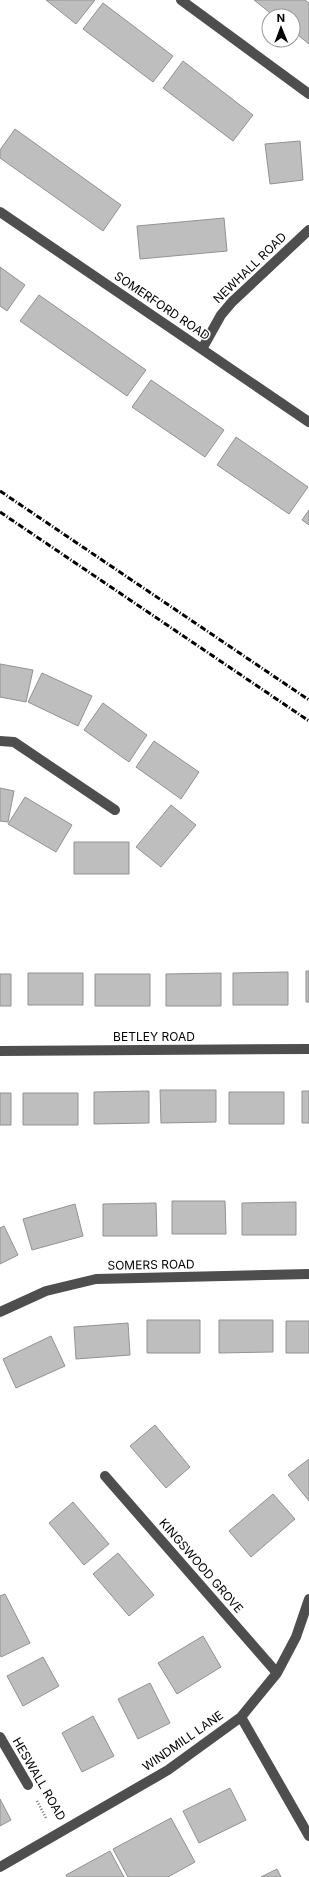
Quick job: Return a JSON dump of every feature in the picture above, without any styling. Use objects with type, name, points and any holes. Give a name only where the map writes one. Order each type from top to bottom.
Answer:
[{"type":"street","points":[[180,0],[309,94]]},
{"type":"street","name":"SOMERFORD ROAD","points":[[0,212],[309,422]]},
{"type":"street","name":"NEWHALL ROAD","points":[[202,348],[221,315],[232,302],[309,230]]},
{"type":"street","points":[[0,741],[14,742],[115,810]]},
{"type":"street","name":"BETLEY ROAD","points":[[0,1051],[309,1049]]},
{"type":"street","name":"SOMERS ROAD","points":[[0,1312],[46,1291],[96,1279],[309,1274]]},
{"type":"street","name":"KINGSWOOD GROVE","points":[[105,1476],[276,1673]]},
{"type":"street","name":"WINDMILL LANE","points":[[0,1867],[168,1770],[241,1717],[276,1673],[296,1637],[309,1599]]},
{"type":"street","points":[[241,1717],[309,1836]]},
{"type":"street","name":"HESWALL ROAD","points":[[0,1737],[28,1785]]},
{"type":"path","name":"HESWALL ROAD","points":[[28,1785],[55,1834]]},
{"type":"building","points":[[46,0],[95,0],[76,24]]},
{"type":"building","points":[[254,0],[305,0],[309,3],[309,44],[301,38],[301,8],[264,8]]},
{"type":"building","points":[[103,3],[173,56],[153,82],[83,29]]},
{"type":"building","points":[[183,61],[253,115],[233,141],[163,88]]},
{"type":"building","points":[[15,129],[121,205],[103,231],[0,158],[0,150]]},
{"type":"building","points":[[300,141],[303,180],[270,184],[265,144]]},
{"type":"building","points":[[224,218],[227,251],[140,259],[137,226]]},
{"type":"building","points":[[0,267],[25,285],[7,311],[0,306]]},
{"type":"building","points":[[39,295],[146,370],[127,396],[20,321]]},
{"type":"building","points":[[151,380],[224,430],[205,457],[132,407]]},
{"type":"building","points":[[236,437],[308,487],[289,514],[217,465]]},
{"type":"building","points":[[309,510],[309,525],[302,520]]},
{"type":"building","points":[[0,664],[33,670],[26,702],[0,697]]},
{"type":"building","points":[[42,673],[92,696],[78,726],[28,702]]},
{"type":"building","points":[[103,703],[147,735],[129,762],[84,730]]},
{"type":"building","points":[[154,741],[199,772],[181,799],[136,767]]},
{"type":"building","points":[[0,788],[14,791],[8,822],[0,821]]},
{"type":"building","points":[[25,797],[72,825],[56,852],[8,824]]},
{"type":"building","points":[[171,805],[196,825],[161,867],[136,847]]},
{"type":"building","points":[[74,842],[129,842],[129,874],[74,874]]},
{"type":"building","points":[[306,971],[309,971],[309,1002],[306,1002]]},
{"type":"building","points":[[288,972],[288,1005],[233,1005],[233,973]]},
{"type":"building","points":[[28,973],[83,973],[83,1005],[28,1005]]},
{"type":"building","points":[[221,973],[221,1006],[166,1006],[166,974]]},
{"type":"building","points":[[0,974],[11,974],[11,1006],[0,1006]]},
{"type":"building","points":[[95,974],[150,974],[150,1006],[95,1006]]},
{"type":"building","points":[[160,1090],[216,1090],[216,1122],[161,1123]]},
{"type":"building","points":[[149,1091],[149,1123],[94,1124],[94,1092]]},
{"type":"building","points":[[302,1091],[309,1091],[309,1123],[302,1123]]},
{"type":"building","points":[[229,1092],[284,1092],[284,1124],[229,1124]]},
{"type":"building","points":[[0,1093],[11,1093],[11,1125],[0,1125]]},
{"type":"building","points":[[23,1093],[78,1093],[78,1125],[23,1125]]},
{"type":"building","points":[[172,1201],[225,1201],[226,1234],[172,1234]]},
{"type":"building","points":[[296,1202],[296,1235],[242,1235],[242,1203]]},
{"type":"building","points":[[156,1203],[157,1236],[103,1236],[103,1204]]},
{"type":"building","points":[[75,1204],[83,1236],[32,1250],[23,1219]]},
{"type":"building","points":[[4,1226],[18,1255],[0,1264],[0,1228]]},
{"type":"building","points":[[147,1320],[200,1320],[200,1353],[147,1353]]},
{"type":"building","points":[[219,1320],[273,1320],[273,1352],[219,1353]]},
{"type":"building","points":[[286,1321],[309,1321],[309,1353],[286,1353]]},
{"type":"building","points":[[128,1323],[130,1355],[76,1359],[74,1327]]},
{"type":"building","points":[[51,1336],[65,1366],[16,1388],[3,1359]]},
{"type":"building","points":[[155,1425],[190,1467],[166,1488],[130,1446]]},
{"type":"building","points":[[309,1459],[309,1501],[288,1475]]},
{"type":"building","points":[[273,1494],[295,1519],[251,1557],[229,1531]]},
{"type":"building","points":[[73,1502],[109,1544],[84,1565],[49,1523]]},
{"type":"building","points":[[118,1553],[154,1595],[129,1616],[93,1574]]},
{"type":"building","points":[[5,1594],[30,1643],[1,1657],[0,1596]]},
{"type":"building","points":[[203,1636],[221,1667],[177,1694],[158,1663]]},
{"type":"building","points":[[43,1657],[59,1686],[23,1706],[7,1676]]},
{"type":"building","points":[[150,1683],[170,1723],[138,1739],[118,1699]]},
{"type":"building","points":[[93,1716],[114,1756],[82,1772],[62,1733]]},
{"type":"building","points":[[230,1788],[246,1820],[199,1843],[183,1811]]},
{"type":"building","points":[[0,1799],[11,1820],[0,1826]]},
{"type":"building","points":[[171,1818],[195,1862],[168,1877],[128,1877],[113,1849]]},
{"type":"building","points":[[110,1851],[124,1877],[67,1877],[66,1875]]},
{"type":"building","points":[[277,1869],[281,1877],[261,1877]]},
{"type":"railway","points":[[0,491],[309,700]]},
{"type":"railway","points":[[0,512],[309,721]]}]
